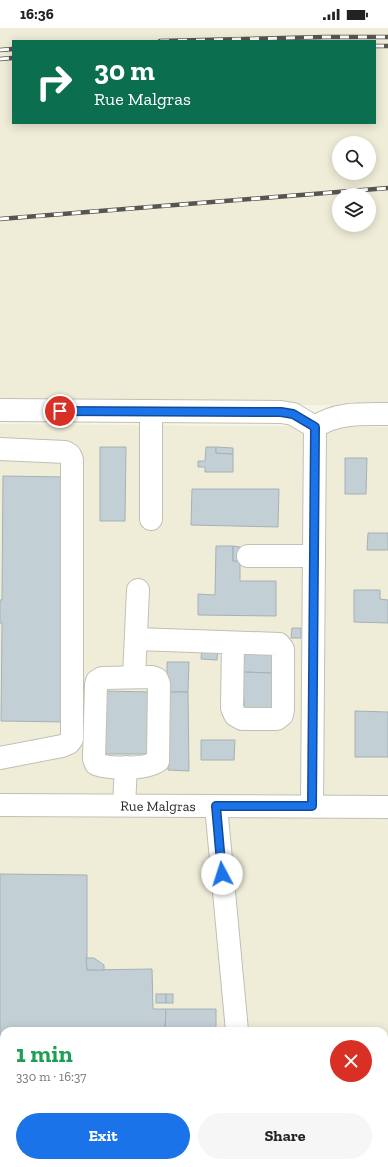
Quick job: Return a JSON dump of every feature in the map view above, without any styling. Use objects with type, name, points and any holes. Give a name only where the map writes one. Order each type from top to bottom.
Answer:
[{"type":"street","points":[[0,410],[281,412],[293,414],[315,427]]},
{"type":"street","points":[[151,412],[151,519]]},
{"type":"street","points":[[315,427],[338,417],[357,414],[388,414]]},
{"type":"street","points":[[312,806],[315,427]]},
{"type":"street","points":[[0,449],[66,452],[70,455],[72,460],[72,739],[69,743],[62,746],[0,758]]},
{"type":"street","points":[[248,556],[314,556]]},
{"type":"street","points":[[134,678],[138,590]]},
{"type":"street","points":[[136,638],[233,643]]},
{"type":"street","points":[[152,677],[157,679],[159,684],[158,761],[152,766],[126,767],[96,764],[94,758],[97,681],[102,678],[152,677]]},
{"type":"street","points":[[124,805],[126,767]]},
{"type":"street","name":"Rue Malgras","points":[[0,805],[388,807]]},
{"type":"street","points":[[216,806],[238,1027]]},
{"type":"shaded area","points":[[0,28],[388,28],[388,406],[0,402]]},
{"type":"shaded area","points":[[0,424],[388,427],[388,1027],[0,1027]]},
{"type":"building","points":[[100,447],[126,447],[125,521],[100,521]]},
{"type":"building","points":[[206,447],[216,447],[216,453],[233,454],[233,472],[205,472],[205,467],[198,467],[198,461],[205,461]]},
{"type":"building","points":[[216,447],[233,448],[233,454],[216,453]]},
{"type":"building","points":[[345,458],[367,458],[366,494],[345,494]]},
{"type":"building","points":[[3,476],[67,477],[65,722],[1,721],[2,623],[0,623],[0,600],[2,600]]},
{"type":"building","points":[[192,489],[279,489],[278,527],[191,525]]},
{"type":"building","points":[[368,533],[388,533],[388,550],[367,550]]},
{"type":"building","points":[[216,546],[233,546],[233,561],[240,561],[240,581],[276,581],[276,616],[198,615],[198,594],[215,595]]},
{"type":"building","points":[[233,546],[240,547],[240,561],[233,561]]},
{"type":"building","points":[[354,590],[380,590],[380,599],[388,600],[388,623],[354,622]]},
{"type":"building","points":[[292,628],[301,628],[301,638],[291,638]]},
{"type":"building","points":[[202,646],[218,646],[217,660],[201,659]]},
{"type":"building","points":[[242,648],[274,648],[274,673],[241,672]]},
{"type":"building","points":[[167,662],[189,662],[188,692],[167,692]]},
{"type":"building","points":[[241,672],[274,673],[273,710],[244,709],[244,698],[241,698]]},
{"type":"building","points":[[103,691],[153,692],[152,754],[102,754]]},
{"type":"building","points":[[167,692],[188,692],[189,771],[168,770]]},
{"type":"building","points":[[355,711],[388,712],[388,757],[355,757]]},
{"type":"building","points":[[201,740],[235,740],[234,760],[201,760]]},
{"type":"building","points":[[0,874],[87,875],[87,970],[152,969],[153,1009],[166,1009],[165,1027],[0,1027]]},
{"type":"building","points":[[86,958],[94,958],[104,965],[104,970],[87,970]]},
{"type":"building","points":[[156,994],[166,994],[166,1003],[156,1003]]},
{"type":"building","points":[[166,994],[173,994],[173,1003],[166,1003]]},
{"type":"building","points":[[166,1009],[216,1009],[216,1027],[165,1027]]},
{"type":"railway","points":[[201,40],[388,37]]},
{"type":"railway","points":[[376,46],[388,46]]},
{"type":"railway","points":[[0,50],[12,49]]},
{"type":"railway","points":[[0,59],[12,58]]},
{"type":"railway","points":[[0,219],[388,188]]},
{"type":"route","points":[[60,411],[281,412],[293,414],[315,427],[312,806],[216,806],[222,874]]}]
